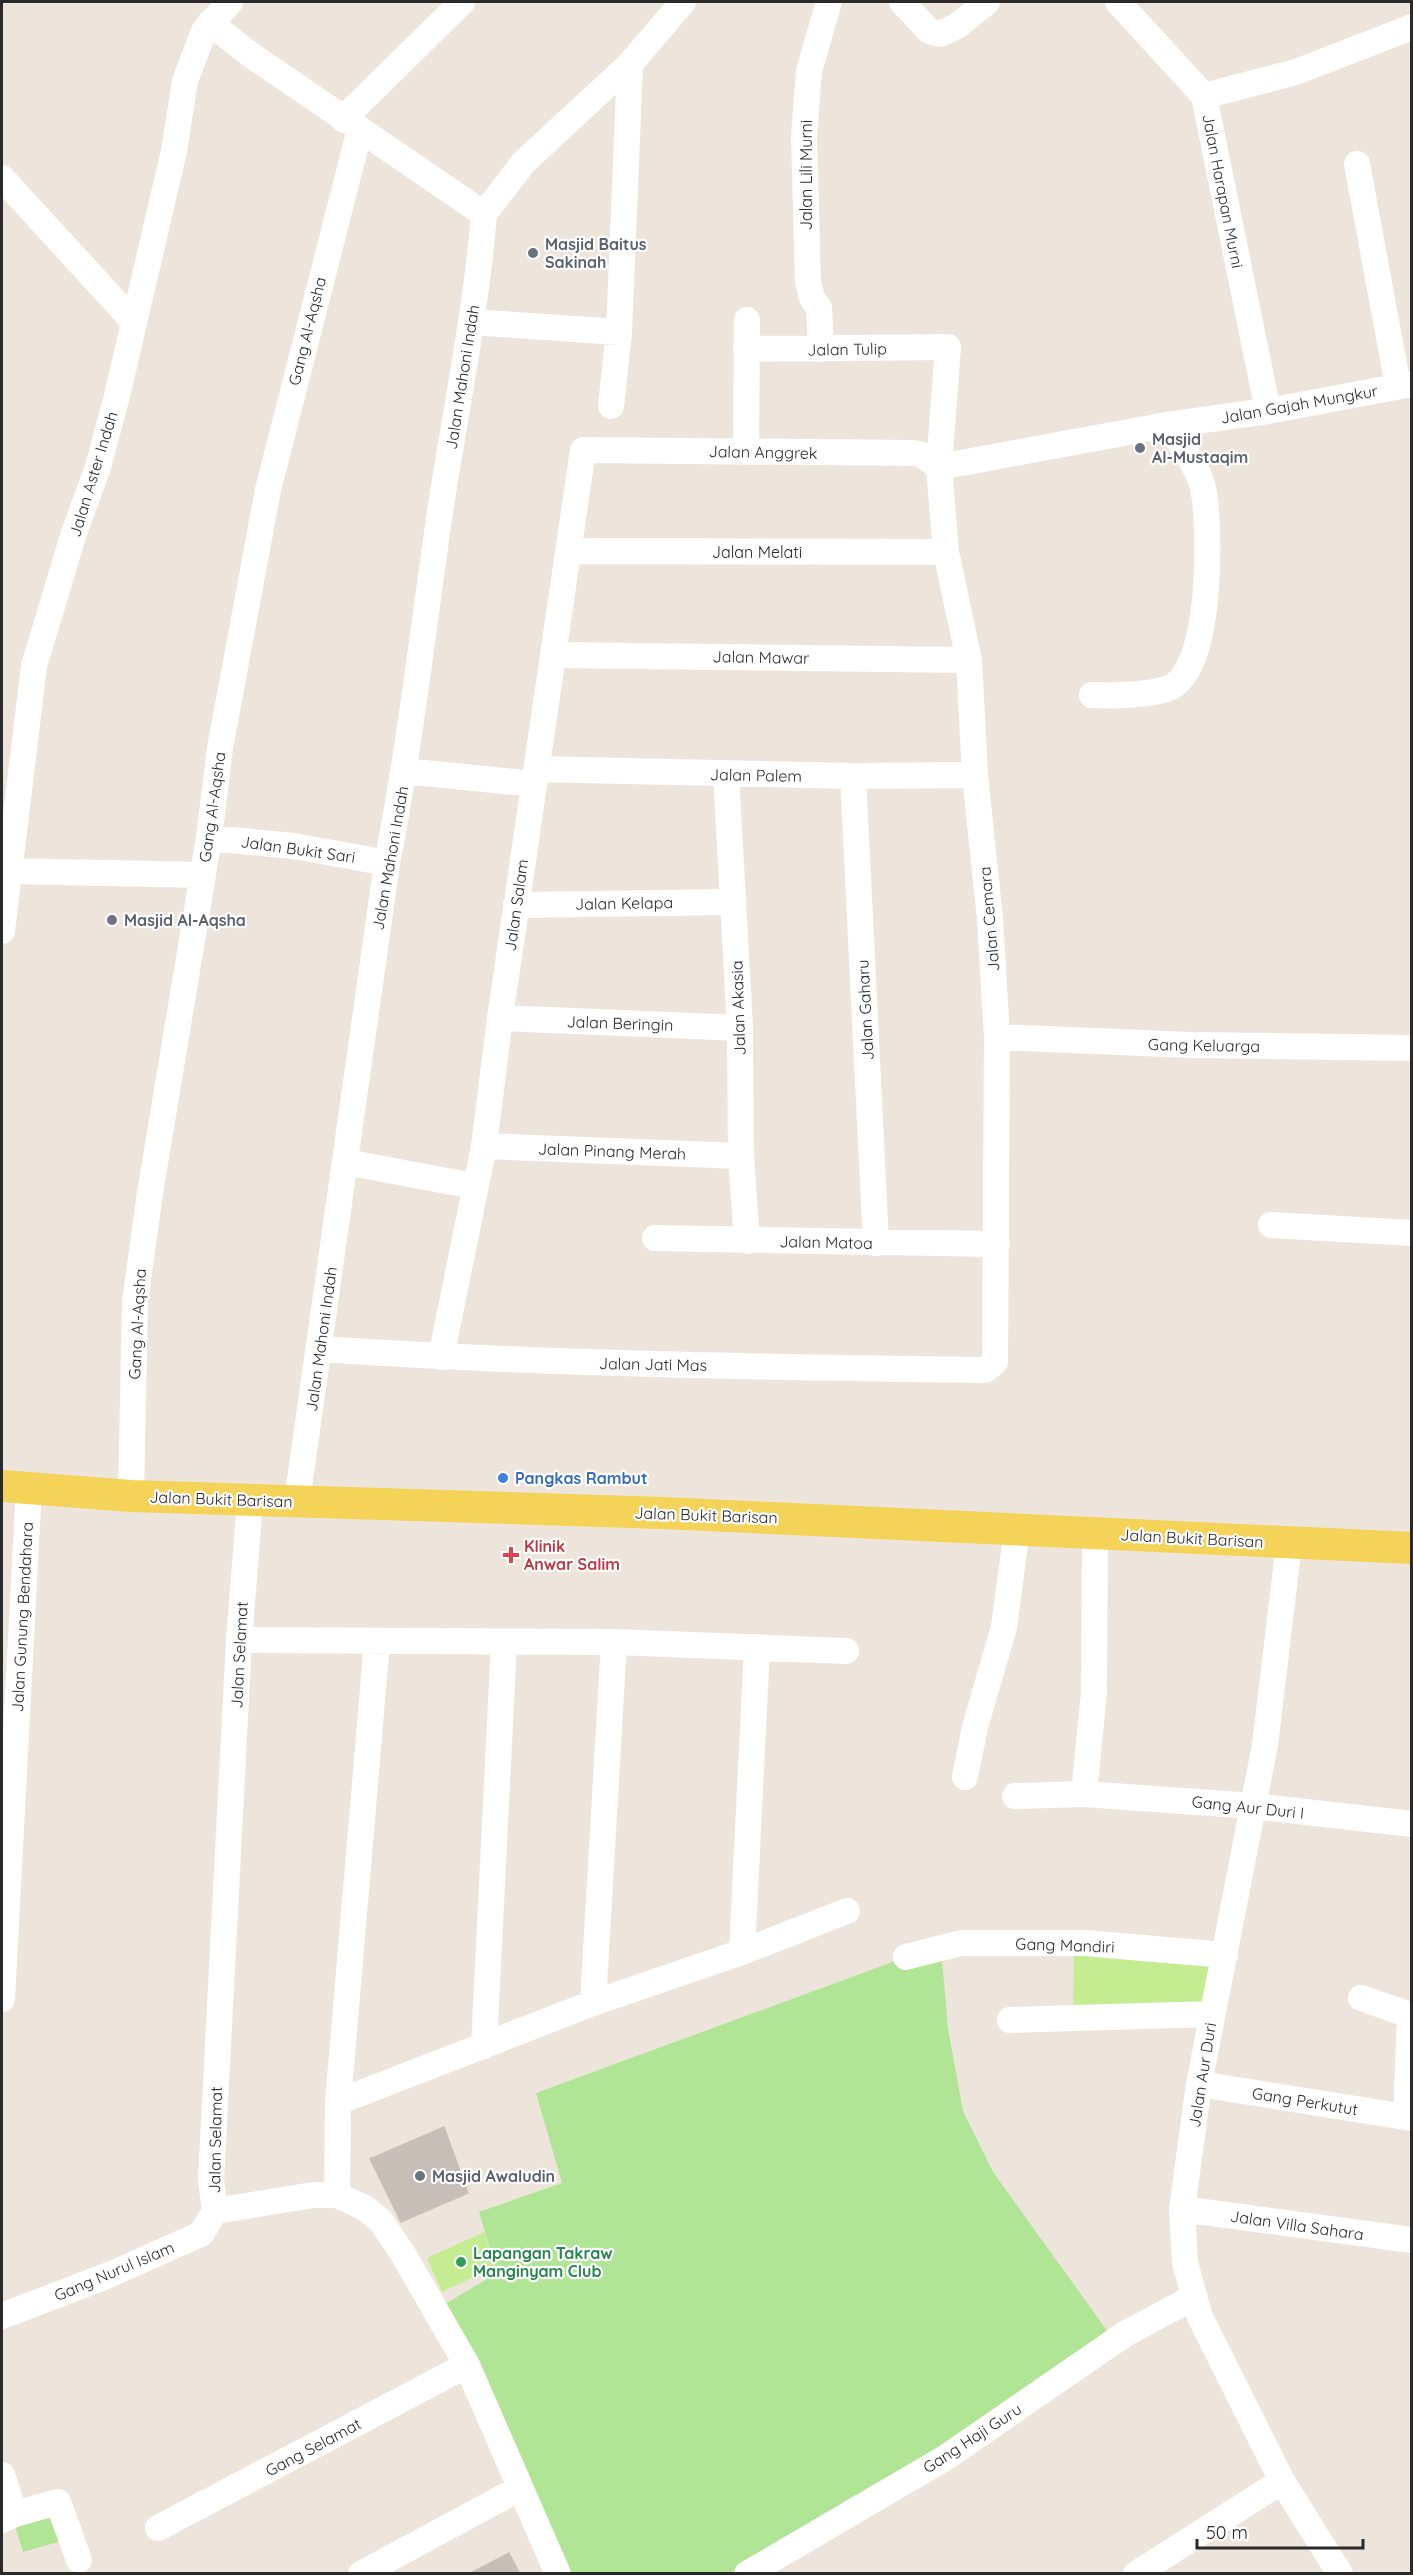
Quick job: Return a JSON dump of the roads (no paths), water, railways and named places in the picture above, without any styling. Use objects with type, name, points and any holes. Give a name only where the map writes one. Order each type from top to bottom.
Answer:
[{"type":"main road","name":"Jalan Bukit Barisan","points":[[15,1486],[131,1496],[1095,1532],[1289,1544],[1412,1548]]},
{"type":"street","name":"Jalan Aster Indah","points":[[2,930],[7,856],[34,666],[74,534],[98,466],[174,151],[185,81],[196,49],[210,23],[230,2]]},
{"type":"street","points":[[351,124],[462,2]]},
{"type":"street","points":[[210,23],[351,124],[484,214],[524,162],[630,64],[683,2]]},
{"type":"street","name":"Jalan Lili Murni","points":[[821,350],[819,308],[812,298],[808,282],[804,136],[809,71],[829,2]]},
{"type":"street","points":[[902,2],[929,31],[940,34],[957,26],[987,2]]},
{"type":"street","name":"Jalan Harapan Murni","points":[[1118,2],[1204,96],[1268,411]]},
{"type":"street","points":[[1204,96],[1296,72],[1412,27]]},
{"type":"street","points":[[611,406],[619,332],[630,64]]},
{"type":"street","name":"Gang Al-Aqsha","points":[[131,1496],[135,1302],[150,1193],[209,838],[220,748],[268,490],[351,124]]},
{"type":"street","points":[[1357,164],[1405,385]]},
{"type":"street","points":[[2,178],[134,322]]},
{"type":"street","name":"Jalan Mahoni Indah","points":[[297,1501],[321,1349],[387,862],[405,771],[428,596],[471,322],[484,214]]},
{"type":"street","points":[[746,452],[747,320]]},
{"type":"street","points":[[471,322],[619,332]]},
{"type":"street","name":"Jalan Tulip","points":[[746,349],[948,347]]},
{"type":"street","name":"Jalan Cemara","points":[[948,347],[939,467],[946,552],[969,660],[975,775],[990,919],[997,1037],[998,1244],[995,1362],[985,1370]]},
{"type":"street","name":"Jalan Gajah Mungkur","points":[[939,467],[1167,424],[1268,411],[1405,385]]},
{"type":"street","points":[[1092,695],[1122,696],[1173,686],[1192,664],[1195,654],[1203,624],[1207,558],[1203,491],[1187,454],[1167,424]]},
{"type":"street","name":"Jalan Anggrek","points":[[583,450],[914,453],[922,455],[939,467]]},
{"type":"street","name":"Jalan Salam","points":[[441,1357],[473,1186],[483,1146],[583,450]]},
{"type":"street","name":"Jalan Melati","points":[[568,551],[946,552]]},
{"type":"street","name":"Jalan Mawar","points":[[554,655],[969,660]]},
{"type":"street","name":"Jalan Palem","points":[[405,771],[535,776],[975,775]]},
{"type":"street","name":"Jalan Akasia","points":[[726,774],[740,1028],[741,1156],[747,1241]]},
{"type":"street","name":"Jalan Gaharu","points":[[853,776],[876,1243]]},
{"type":"street","name":"Jalan Bukit Sari","points":[[209,838],[302,847],[387,862]]},
{"type":"street","points":[[7,856],[203,875]]},
{"type":"street","name":"Jalan Kelapa","points":[[516,905],[732,902]]},
{"type":"street","name":"Jalan Beringin","points":[[500,1018],[740,1028]]},
{"type":"street","name":"Gang Keluarga","points":[[997,1037],[1191,1045],[1412,1048]]},
{"type":"street","name":"Jalan Pinang Merah","points":[[483,1146],[741,1156]]},
{"type":"street","points":[[346,1162],[473,1186]]},
{"type":"street","points":[[1271,1225],[1412,1233]]},
{"type":"street","name":"Jalan Matoa","points":[[655,1238],[998,1244]]},
{"type":"street","name":"Jalan Jati Mas","points":[[321,1349],[441,1357],[620,1364],[985,1370]]},
{"type":"street","name":"Jalan Gunung Bendahara","points":[[2,2000],[15,1486]]},
{"type":"street","name":"Jalan Selamat","points":[[250,1501],[239,1640],[211,2180],[215,2211],[313,2195],[337,2195],[365,2208],[380,2220],[403,2254],[467,2365],[558,2574]]},
{"type":"street","points":[[965,1777],[975,1728],[1004,1627],[1017,1529]]},
{"type":"street","points":[[1084,1794],[1094,1692],[1095,1532]]},
{"type":"street","name":"Jalan Aur Duri","points":[[1289,1544],[1265,1745],[1199,2084],[1182,2209],[1185,2263],[1200,2317],[1282,2481],[1341,2574]]},
{"type":"street","points":[[239,1640],[614,1642],[846,1651]]},
{"type":"street","points":[[337,2195],[338,2102],[377,1642]]},
{"type":"street","points":[[484,2046],[504,1642]]},
{"type":"street","points":[[593,2002],[614,1642]]},
{"type":"street","points":[[742,1952],[757,1647]]},
{"type":"street","name":"Gang Aur Duri I","points":[[1015,1796],[1084,1794],[1254,1806],[1412,1824]]},
{"type":"street","points":[[338,2102],[593,2002],[742,1952],[847,1911]]},
{"type":"street","name":"Gang Mandiri","points":[[906,1957],[961,1943],[1085,1943],[1225,1955]]},
{"type":"street","points":[[1361,1998],[1411,2015],[1409,2118]]},
{"type":"street","points":[[1010,2020],[1212,2014]]},
{"type":"street","name":"Gang Perkutut","points":[[1199,2084],[1409,2118]]},
{"type":"street","name":"Jalan Villa Sahara","points":[[1182,2209],[1412,2240]]},
{"type":"street","name":"Gang Nurul Islam","points":[[2,2316],[109,2275],[201,2234],[215,2211]]},
{"type":"street","name":"Gang Haji Guru","points":[[749,2573],[945,2458],[1125,2334],[1194,2297]]},
{"type":"street","name":"Gang Selamat","points":[[158,2528],[467,2365]]},
{"type":"street","points":[[2,2475],[8,2517],[58,2502],[79,2560]]},
{"type":"street","points":[[1136,2574],[1166,2566],[1282,2481]]},
{"type":"street","points":[[361,2574],[520,2488]]},
{"type":"place","name":"Masjid Baitus Sakinah","points":[[533,253]]},
{"type":"place","name":"Masjid Al-Mustaqim","points":[[1140,448]]},
{"type":"place","name":"Masjid Al-Aqsha","points":[[112,920]]},
{"type":"place","name":"Pangkas Rambut","points":[[503,1478]]},
{"type":"place","name":"Klinik Anwar Salim","points":[[511,1555]]},
{"type":"place","name":"Masjid Awaludin","points":[[420,2176]]},
{"type":"place","name":"Lapangan Takraw Manginyam Club","points":[[461,2262]]}]
